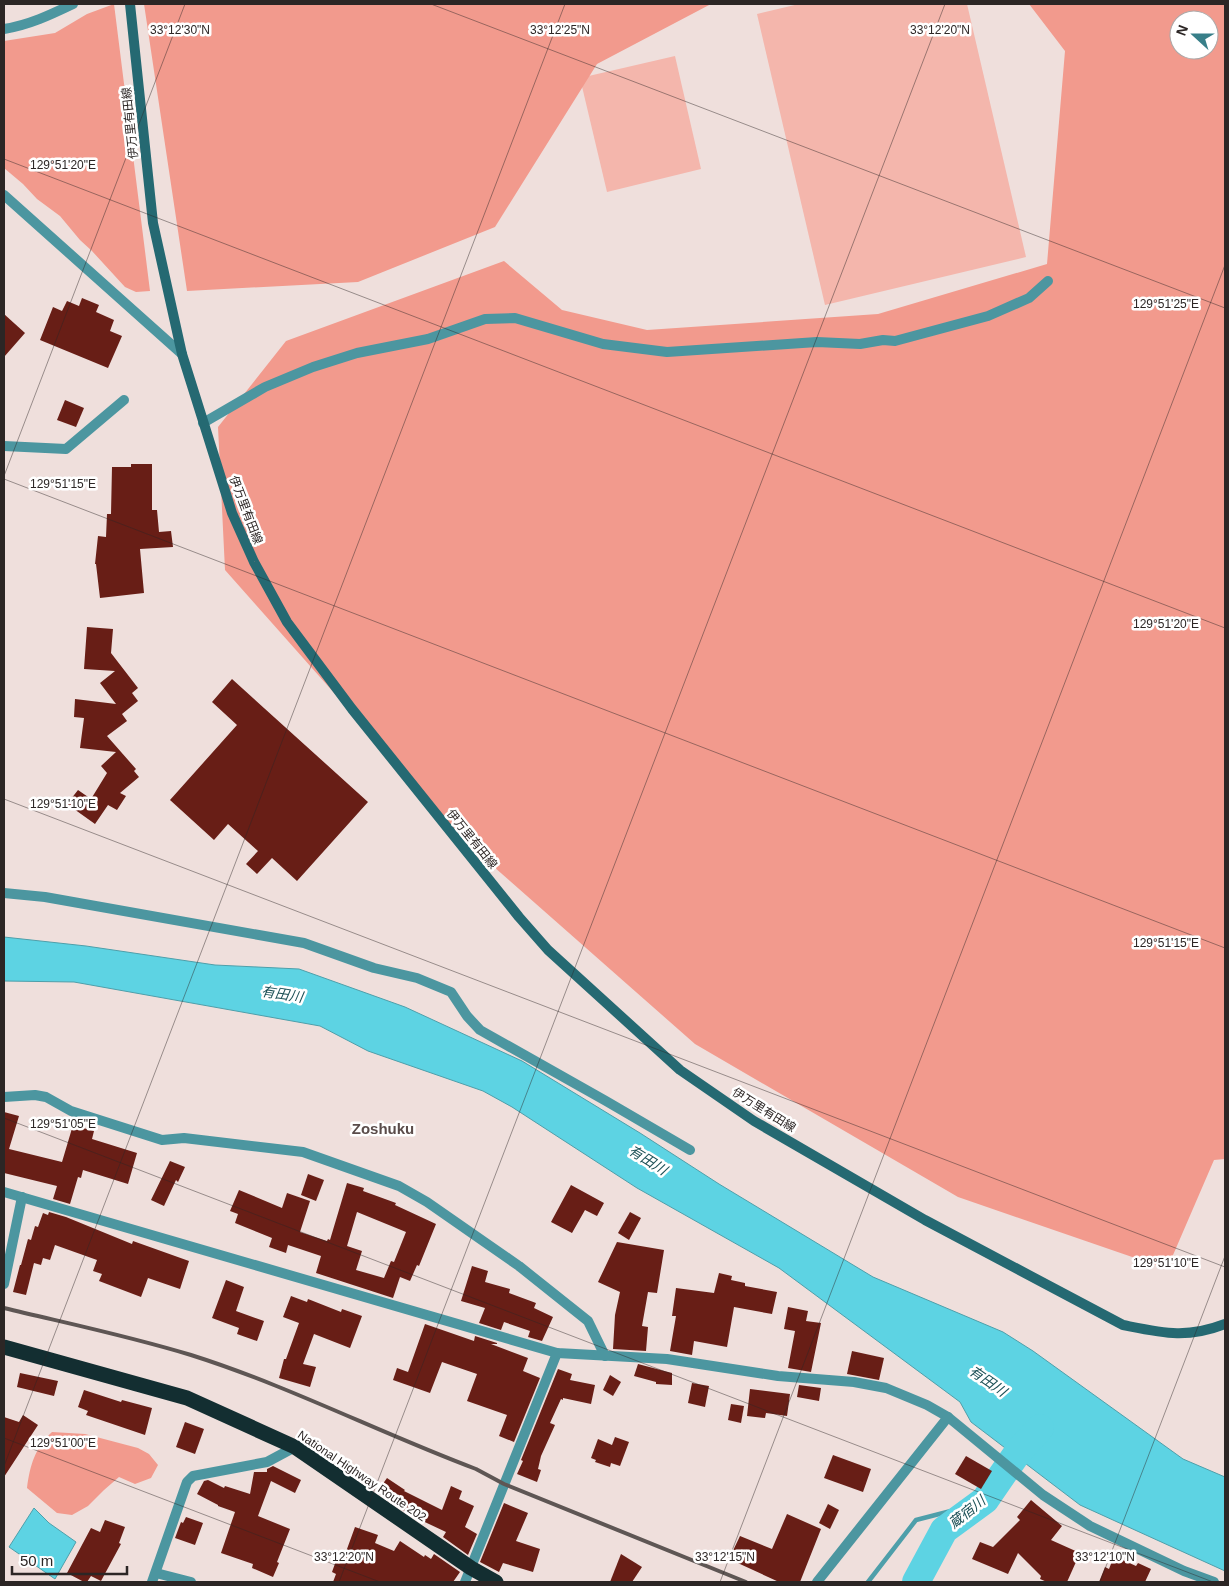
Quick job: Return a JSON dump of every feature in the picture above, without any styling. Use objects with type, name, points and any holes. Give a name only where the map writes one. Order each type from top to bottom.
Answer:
[{"type":"highway","name":"National Highway Route 202","points":[[4,1347],[187,1398],[295,1447],[471,1568],[496,1582]]},
{"type":"main road","name":"伊万里有田線","points":[[130,4],[153,223],[182,354],[232,513],[254,562],[287,622],[352,709],[519,917],[555,957],[680,1070],[754,1121],[925,1220],[1123,1325],[1156,1332],[1180,1334],[1209,1330],[1225,1324]]},
{"type":"street","points":[[4,29],[22,26],[73,4]]},
{"type":"street","points":[[4,195],[182,354]]},
{"type":"street","points":[[203,423],[264,387],[313,367],[357,353],[428,339],[485,319],[515,318],[603,344],[667,352],[817,342],[860,344],[883,340],[895,341],[988,316],[1029,298],[1048,280]]},
{"type":"street","points":[[4,446],[66,450],[124,400]]},
{"type":"street","points":[[4,893],[45,897],[304,943],[374,968],[417,978],[451,992],[467,1016],[480,1030],[690,1150]]},
{"type":"street","points":[[4,1097],[35,1095],[71,1110],[162,1140],[184,1138],[303,1152],[399,1186],[427,1202],[519,1266],[588,1321],[606,1356]]},
{"type":"street","points":[[4,1192],[557,1354],[667,1359],[778,1376],[854,1382],[886,1388],[926,1405],[948,1418],[1043,1495],[1090,1526],[1184,1571],[1214,1582]]},
{"type":"street","points":[[4,1284],[22,1196]]},
{"type":"street","points":[[465,1582],[557,1354]]},
{"type":"street","points":[[817,1582],[948,1418]]},
{"type":"street","points":[[191,1582],[154,1577],[187,1482],[193,1476],[267,1462],[295,1447]]},
{"type":"shaded area","points":[[114,4],[150,291],[136,292],[125,287],[60,216],[37,199],[4,168],[4,41],[55,33],[87,14]]},
{"type":"shaded area","points":[[144,4],[711,4],[597,64],[495,227],[358,282],[187,291]]},
{"type":"shaded area","points":[[799,4],[967,4],[1026,257],[825,305],[757,14]]},
{"type":"shaded area","points":[[1029,4],[1225,4],[1225,1159],[1214,1160],[1167,1269],[958,1197],[695,1044],[469,845],[225,570],[218,427],[286,341],[504,261],[562,310],[647,330],[878,314],[1047,264],[1065,51]]},
{"type":"shaded area","points":[[675,56],[701,169],[607,192],[580,78]]},
{"type":"shaded area","points":[[52,1432],[85,1434],[138,1448],[149,1454],[158,1465],[151,1478],[135,1484],[119,1477],[88,1506],[72,1515],[57,1513],[27,1488],[34,1457],[41,1444]]},
{"type":"water","name":"有田川","points":[[4,937],[86,946],[215,965],[299,969],[405,1007],[522,1061],[719,1184],[873,1277],[1003,1332],[1033,1351],[1183,1459],[1225,1477],[1225,1571],[1080,1505],[971,1422],[960,1402],[779,1268],[637,1188],[512,1107],[483,1091],[368,1051],[320,1026],[74,982],[4,981]]},
{"type":"water","points":[[34,1508],[49,1523],[76,1542],[55,1579],[9,1547]]},
{"type":"building","points":[[82,298],[99,305],[96,312],[114,320],[110,331],[122,336],[108,368],[40,340],[53,307],[62,311],[67,301],[79,306]]},
{"type":"building","points":[[4,314],[25,333],[4,357]]},
{"type":"building","points":[[65,400],[84,408],[76,427],[57,420]]},
{"type":"building","points":[[131,464],[152,464],[152,510],[157,510],[159,532],[171,531],[173,547],[140,549],[144,593],[100,598],[95,564],[98,536],[106,537],[107,514],[111,514],[112,467],[131,467]]},
{"type":"building","points":[[87,627],[113,629],[111,653],[138,688],[132,693],[138,701],[122,714],[127,721],[107,736],[136,769],[134,771],[139,777],[120,793],[126,796],[117,810],[108,805],[95,824],[67,804],[78,790],[91,799],[107,773],[101,766],[116,752],[80,748],[84,718],[74,717],[75,699],[116,704],[100,683],[115,671],[84,669]]},
{"type":"building","points":[[232,679],[368,802],[297,881],[272,858],[257,874],[246,864],[258,851],[228,824],[214,840],[170,800],[237,725],[212,702]]},
{"type":"building","points":[[4,1112],[19,1116],[9,1149],[62,1162],[73,1125],[94,1131],[92,1139],[137,1153],[128,1184],[83,1170],[81,1178],[78,1177],[70,1204],[53,1199],[57,1186],[4,1173]]},
{"type":"building","points":[[170,1161],[185,1167],[178,1182],[176,1180],[164,1206],[151,1200]]},
{"type":"building","points":[[308,1174],[324,1180],[316,1201],[301,1195]]},
{"type":"building","points":[[347,1183],[364,1188],[363,1191],[396,1203],[395,1205],[436,1224],[419,1266],[417,1265],[410,1281],[400,1277],[393,1298],[316,1273],[321,1256],[288,1245],[286,1253],[269,1247],[272,1238],[235,1223],[238,1214],[230,1211],[239,1190],[282,1208],[287,1193],[310,1201],[300,1232],[327,1241],[328,1239],[330,1240]],"holes":[[[357,1212],[406,1232],[394,1262],[391,1261],[384,1278],[356,1270],[362,1251],[347,1246]]]},
{"type":"building","points":[[571,1185],[604,1203],[597,1216],[585,1210],[572,1233],[551,1222]]},
{"type":"building","points":[[49,1212],[132,1244],[133,1241],[189,1261],[180,1289],[148,1278],[141,1297],[99,1281],[102,1274],[93,1271],[97,1260],[55,1245],[50,1260],[43,1258],[41,1265],[34,1263],[26,1295],[13,1292],[28,1239],[31,1240],[35,1226],[38,1227],[43,1213],[48,1215]]},
{"type":"building","points":[[630,1212],[641,1218],[629,1240],[618,1233]]},
{"type":"building","points":[[617,1242],[664,1250],[657,1293],[648,1292],[642,1326],[648,1327],[646,1351],[613,1349],[615,1315],[620,1292],[598,1282]]},
{"type":"building","points":[[472,1266],[488,1271],[485,1282],[510,1289],[509,1293],[536,1303],[534,1308],[553,1317],[542,1341],[528,1337],[530,1331],[504,1322],[501,1330],[479,1323],[485,1308],[461,1301]]},
{"type":"building","points":[[719,1273],[732,1276],[731,1280],[745,1283],[745,1286],[777,1292],[772,1314],[734,1307],[727,1347],[694,1341],[692,1355],[670,1351],[676,1316],[672,1316],[676,1288],[714,1293]]},
{"type":"building","points":[[226,1280],[244,1287],[236,1311],[264,1321],[257,1341],[237,1334],[239,1328],[212,1318]]},
{"type":"building","points":[[291,1296],[307,1302],[308,1299],[341,1312],[342,1309],[362,1316],[350,1348],[314,1334],[303,1364],[316,1367],[310,1387],[279,1378],[284,1359],[286,1359],[299,1323],[283,1317]]},
{"type":"building","points":[[788,1307],[808,1311],[806,1321],[821,1323],[811,1372],[788,1368],[795,1331],[784,1329]]},
{"type":"building","points":[[425,1324],[474,1341],[475,1336],[497,1343],[491,1344],[528,1358],[523,1371],[540,1378],[514,1442],[499,1436],[507,1415],[467,1401],[477,1374],[442,1362],[430,1393],[393,1380],[397,1368],[408,1372]]},
{"type":"building","points":[[852,1351],[884,1358],[879,1380],[847,1374]]},
{"type":"building","points":[[638,1364],[672,1373],[672,1385],[656,1384],[656,1382],[634,1376]]},
{"type":"building","points":[[558,1369],[572,1374],[570,1380],[595,1385],[591,1404],[561,1399],[550,1423],[555,1425],[541,1456],[538,1469],[541,1470],[537,1482],[517,1474]]},
{"type":"building","points":[[20,1373],[58,1381],[54,1396],[17,1387]]},
{"type":"building","points":[[610,1375],[621,1382],[613,1396],[603,1390]]},
{"type":"building","points":[[692,1383],[709,1386],[705,1407],[688,1403]]},
{"type":"building","points":[[799,1385],[821,1388],[819,1401],[797,1397]]},
{"type":"building","points":[[750,1389],[790,1394],[787,1416],[766,1413],[765,1418],[747,1416]]},
{"type":"building","points":[[84,1390],[121,1402],[122,1400],[152,1408],[145,1435],[86,1415],[88,1411],[78,1407]]},
{"type":"building","points":[[731,1404],[744,1406],[741,1423],[728,1420]]},
{"type":"building","points":[[23,1415],[38,1425],[4,1477],[4,1417],[19,1422]]},
{"type":"building","points":[[185,1422],[204,1429],[195,1454],[176,1447]]},
{"type":"building","points":[[615,1437],[629,1442],[620,1466],[611,1463],[610,1467],[595,1462],[596,1460],[591,1458],[598,1439],[612,1445]]},
{"type":"building","points":[[833,1455],[871,1469],[863,1492],[824,1478]]},
{"type":"building","points":[[966,1456],[992,1471],[981,1489],[955,1474]]},
{"type":"building","points":[[273,1466],[301,1480],[295,1493],[271,1481],[258,1516],[290,1529],[273,1577],[252,1568],[253,1564],[221,1553],[235,1512],[218,1506],[197,1494],[204,1481],[208,1480],[224,1488],[225,1486],[250,1494],[254,1472],[267,1472],[267,1469]]},
{"type":"building","points":[[387,1478],[404,1491],[442,1510],[451,1486],[462,1491],[459,1499],[474,1506],[465,1527],[477,1534],[468,1555],[443,1537],[446,1532],[412,1516],[377,1492]]},
{"type":"building","points":[[1031,1500],[1062,1526],[1051,1540],[1080,1553],[1067,1582],[1047,1582],[1040,1579],[1041,1576],[1018,1553],[1008,1574],[972,1559],[980,1542],[993,1547],[1020,1520],[1017,1517]]},
{"type":"building","points":[[504,1503],[528,1513],[516,1541],[540,1549],[533,1572],[503,1563],[499,1572],[480,1562]]},
{"type":"building","points":[[828,1504],[839,1510],[830,1529],[819,1523]]},
{"type":"building","points":[[787,1514],[821,1529],[800,1582],[779,1582],[729,1559],[740,1536],[772,1549]]},
{"type":"building","points":[[186,1517],[203,1523],[195,1545],[175,1538],[181,1522],[183,1523]]},
{"type":"building","points":[[105,1520],[125,1527],[119,1543],[121,1544],[101,1581],[91,1576],[87,1582],[84,1582],[67,1573],[91,1528],[100,1532]]},
{"type":"building","points":[[355,1527],[378,1535],[375,1543],[394,1551],[400,1541],[424,1557],[425,1555],[431,1559],[434,1554],[460,1572],[453,1582],[333,1582],[336,1574],[332,1572],[337,1558],[343,1560]]},
{"type":"building","points":[[621,1554],[642,1567],[632,1582],[610,1582]]},
{"type":"building","points":[[1114,1556],[1136,1566],[1138,1563],[1151,1569],[1145,1582],[1099,1582],[1105,1567],[1109,1569]]},
{"type":"waterway","name":"蔵宿川","points":[[916,1582],[944,1530],[985,1500],[1018,1452],[1040,1428]]},
{"type":"waterway","points":[[868,1582],[916,1520],[978,1504],[1013,1452],[1013,1449]]},
{"type":"railway","points":[[4,1308],[144,1342],[227,1367],[476,1469],[504,1484],[746,1582]]},
{"type":"district","name":"Zoshuku","points":[[383,1128]]}]
